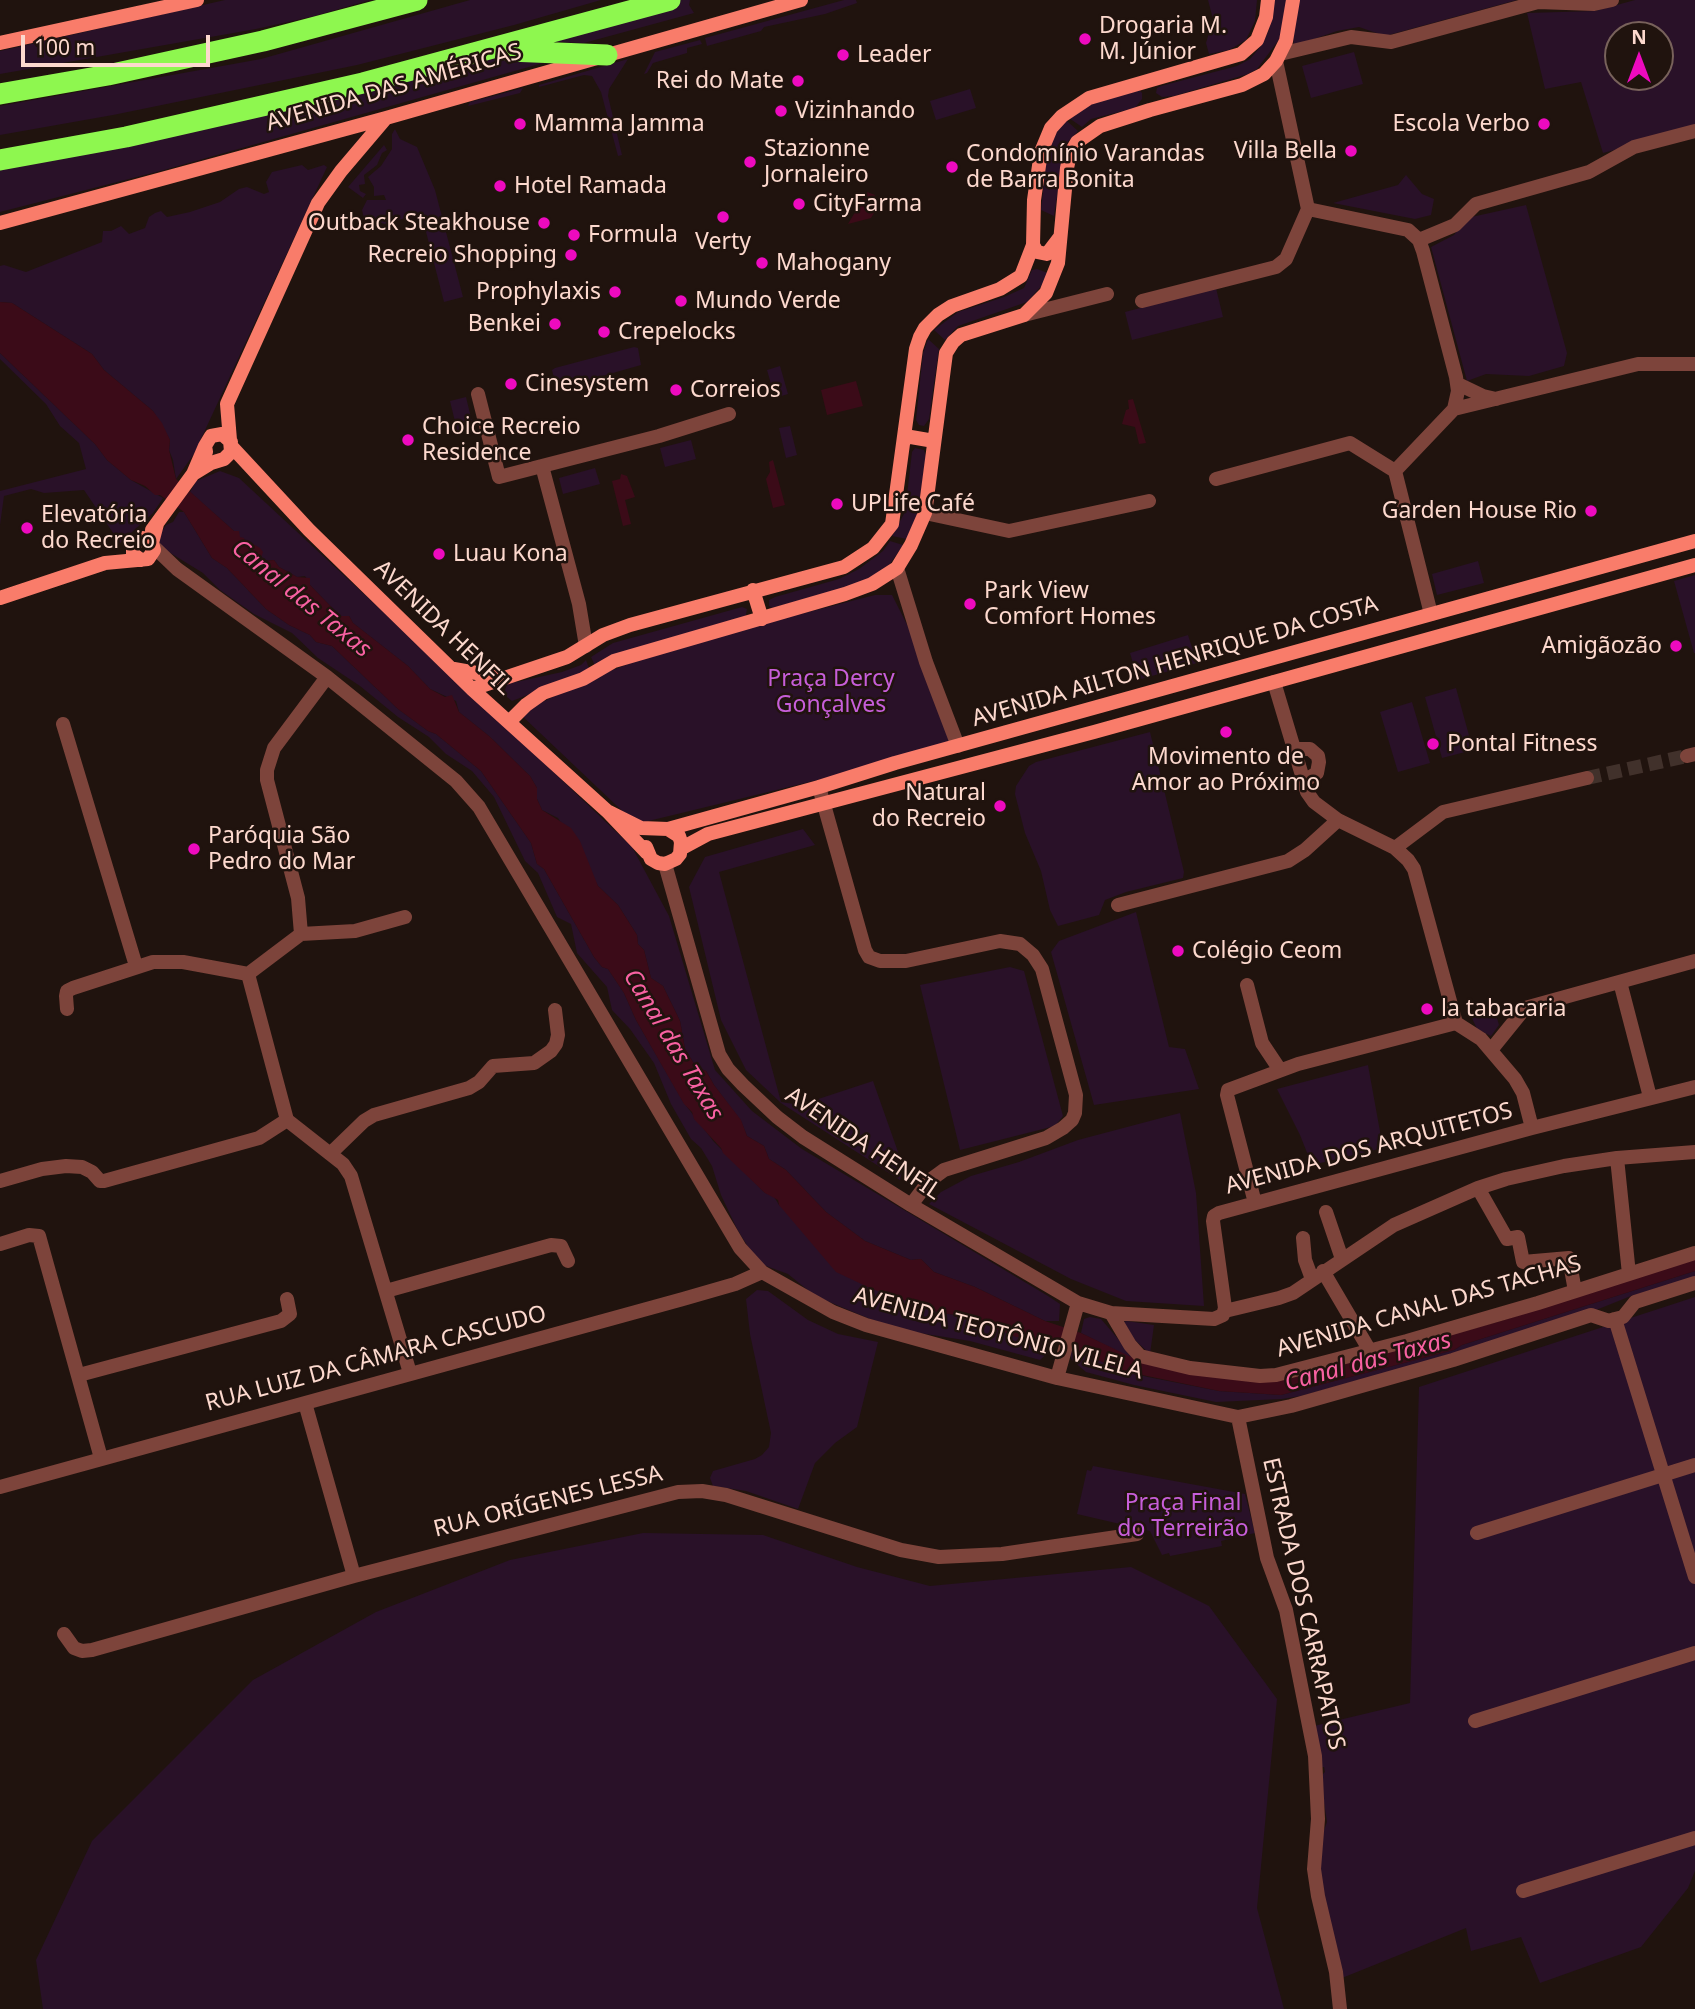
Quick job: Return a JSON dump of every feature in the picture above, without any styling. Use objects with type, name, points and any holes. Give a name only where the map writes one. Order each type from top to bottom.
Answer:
[{"type":"highway","points":[[0,94],[108,75],[263,41],[416,0]]},
{"type":"highway","name":"AVENIDA DAS AMÉRICAS","points":[[0,160],[126,137],[363,83],[670,0]]},
{"type":"highway","points":[[489,50],[607,55]]},
{"type":"street","points":[[0,43],[197,0]]},
{"type":"street","name":"AVENIDA DAS AMÉRICAS","points":[[0,223],[386,118],[801,0]]},
{"type":"street","points":[[472,689],[567,657],[603,635],[630,625],[821,574],[844,566],[873,548],[892,524],[916,349],[925,328],[938,315],[952,306],[1000,289],[1021,276],[1033,245],[1034,201],[1045,139],[1051,128],[1062,116],[1089,98],[1232,58],[1248,49],[1262,29],[1268,0]]},
{"type":"street","points":[[1024,315],[1039,302],[1058,263],[1067,168],[1070,153],[1077,142],[1100,126],[1242,85],[1264,74],[1278,58],[1286,41],[1293,0]]},
{"type":"street","points":[[1278,58],[1352,37],[1391,43],[1538,2],[1594,4],[1612,0]]},
{"type":"street","points":[[1142,301],[1276,267],[1286,258],[1308,209],[1278,58]]},
{"type":"street","points":[[1143,83],[1150,110]]},
{"type":"street","points":[[226,452],[227,404],[318,203],[386,118]]},
{"type":"street","points":[[1419,240],[1455,225],[1476,204],[1589,172],[1634,147],[1695,131]]},
{"type":"street","points":[[1308,209],[1397,226],[1408,230],[1419,240],[1458,384],[1454,409],[1395,471]]},
{"type":"street","points":[[1033,245],[1037,252],[1047,254],[1061,235]]},
{"type":"street","points":[[509,722],[543,693],[583,679],[614,662],[863,588],[884,578],[897,568],[925,513],[946,353],[953,342],[961,335],[1024,315],[1107,294]]},
{"type":"street","points":[[1454,409],[1638,364],[1695,364]]},
{"type":"street","points":[[1458,384],[1497,400]]},
{"type":"street","points":[[478,394],[499,477],[659,436],[729,414]]},
{"type":"street","points":[[142,560],[133,554],[145,543],[189,479],[207,440],[216,433],[222,434],[226,452]]},
{"type":"street","points":[[905,436],[934,441]]},
{"type":"street","points":[[1216,479],[1341,443],[1350,443],[1395,471],[1431,614]]},
{"type":"street","points":[[205,446],[209,456],[226,452]]},
{"type":"street","points":[[189,479],[226,452]]},
{"type":"street","name":"AVENIDA HENFIL","points":[[226,452],[229,463],[253,472],[472,689],[607,811],[647,853]]},
{"type":"street","points":[[542,466],[579,604],[586,646]]},
{"type":"street","points":[[925,513],[1009,531],[1149,501]]},
{"type":"street","name":"AVENIDA AILTON HENRIQUE DA COSTA","points":[[662,830],[725,815],[895,763],[1695,541]]},
{"type":"street","name":"AVENIDA TEOTÔNIO VILELA","points":[[0,598],[105,563],[145,543],[327,677],[431,758],[479,807],[740,1248],[762,1272],[833,1312],[866,1325],[1057,1378],[1238,1417]]},
{"type":"street","name":"AVENIDA TEOTÔNIO VILELA","points":[[105,563],[142,560],[177,569]]},
{"type":"street","name":"AVENIDA AILTON HENRIQUE DA COSTA","points":[[681,851],[708,834],[1094,732],[1695,565]]},
{"type":"street","points":[[897,568],[926,662],[958,747]]},
{"type":"street","points":[[753,590],[762,619]]},
{"type":"street","points":[[1480,600],[1488,623]]},
{"type":"street","points":[[451,668],[483,676],[514,674]]},
{"type":"street","points":[[301,934],[298,898],[267,780],[267,769],[274,748],[327,677]]},
{"type":"street","points":[[1274,682],[1304,781],[1314,802],[1338,820],[1395,848],[1408,860],[1418,880],[1456,1023]]},
{"type":"street","points":[[1087,711],[1094,732]]},
{"type":"street","points":[[63,724],[135,967]]},
{"type":"street","points":[[1395,848],[1443,812],[1587,778]]},
{"type":"street","points":[[819,787],[864,950],[869,957],[880,961],[906,961],[1000,941],[1020,944],[1029,951],[1042,970],[1076,1095],[1072,1120],[1046,1138],[944,1170],[929,1181],[911,1205]]},
{"type":"street","points":[[780,797],[785,814]]},
{"type":"street","name":"AVENIDA HENFIL","points":[[607,811],[641,828],[662,830]]},
{"type":"street","points":[[1118,905],[1289,861],[1338,820]]},
{"type":"street","points":[[669,882],[681,851],[678,836],[662,830],[647,839],[647,853],[658,863],[665,864],[676,859],[681,851]]},
{"type":"street","name":"AVENIDA HENFIL","points":[[665,864],[719,1054],[728,1069],[777,1117],[803,1137],[911,1205],[1078,1303]]},
{"type":"street","points":[[67,1009],[67,991],[153,962],[183,962],[248,974],[301,934],[355,931],[404,917]]},
{"type":"street","points":[[1491,1050],[1525,1007],[1695,961]]},
{"type":"street","points":[[248,974],[287,1120],[331,1153],[351,1176],[410,1373]]},
{"type":"street","points":[[1620,982],[1650,1097]]},
{"type":"street","points":[[1247,985],[1262,1043],[1280,1070]]},
{"type":"street","points":[[331,1153],[364,1121],[374,1115],[469,1088],[479,1082],[493,1066],[534,1063],[556,1044],[558,1035],[555,1010]]},
{"type":"street","points":[[1255,1203],[1227,1095],[1228,1090],[1280,1070],[1456,1023],[1469,1029],[1515,1079],[1523,1093],[1532,1128]]},
{"type":"street","name":"AVENIDA DOS ARQUITETOS","points":[[1225,1311],[1213,1221],[1214,1216],[1219,1213],[1695,1087]]},
{"type":"street","points":[[0,1181],[42,1169],[66,1166],[82,1167],[104,1181],[260,1138],[287,1120]]},
{"type":"street","points":[[1057,1378],[1078,1303],[1111,1313],[1214,1319],[1225,1311],[1293,1293],[1405,1220],[1478,1188],[1535,1171],[1617,1158],[1695,1152]]},
{"type":"street","points":[[1617,1158],[1629,1274]]},
{"type":"street","points":[[1478,1188],[1507,1239],[1518,1237],[1523,1262],[1569,1258],[1575,1291]]},
{"type":"street","points":[[1326,1212],[1342,1259]]},
{"type":"street","points":[[0,1244],[29,1235],[39,1236],[101,1458]]},
{"type":"street","points":[[1303,1238],[1305,1260],[1370,1351]]},
{"type":"street","points":[[386,1291],[551,1245],[561,1246],[568,1261]]},
{"type":"street","name":"AVENIDA CANAL DAS TACHAS","points":[[1111,1313],[1130,1345],[1140,1356],[1190,1368],[1248,1375],[1276,1375],[1370,1351],[1695,1253]]},
{"type":"street","name":"RUA LUIZ DA CÂMARA CASCUDO","points":[[0,1487],[683,1299],[735,1284],[762,1272]]},
{"type":"street","points":[[1238,1417],[1291,1406],[1454,1360],[1591,1314],[1609,1321],[1623,1317],[1635,1301],[1695,1283]]},
{"type":"street","points":[[79,1375],[281,1321],[290,1314],[287,1299]]},
{"type":"street","points":[[1615,1319],[1695,1577]]},
{"type":"street","points":[[305,1403],[354,1576]]},
{"type":"street","name":"ESTRADA DOS CARRAPATOS","points":[[1238,1417],[1267,1558],[1286,1610],[1315,1756],[1318,1819],[1314,1869],[1336,1972],[1340,2009]]},
{"type":"street","points":[[1477,1533],[1695,1465]]},
{"type":"street","name":"RUA ORÍGENES LESSA","points":[[64,1634],[74,1648],[92,1650],[354,1576],[678,1492],[702,1491],[726,1495],[901,1550],[939,1557],[1002,1554],[1137,1534]]},
{"type":"street","points":[[1475,1721],[1695,1653]]},
{"type":"street","points":[[1524,1891],[1695,1839]]},
{"type":"green space","points":[[225,0],[370,0],[256,29],[0,74],[0,51]]},
{"type":"green space","points":[[470,0],[601,0],[357,65],[113,115],[0,135],[0,106],[261,59]]},
{"type":"green space","points":[[681,0],[690,0],[689,5],[694,13],[584,43],[531,41]]},
{"type":"green space","points":[[844,0],[856,0],[857,3],[825,14],[764,27],[761,31],[707,46],[705,38]]},
{"type":"green space","points":[[1208,0],[1257,0],[1255,21],[1246,40],[1229,50],[1209,54],[1206,43],[1213,19]]},
{"type":"green space","points":[[1273,0],[1288,0],[1281,37],[1257,69],[1174,96],[1162,97],[1156,93],[1161,86],[1237,66],[1250,59],[1269,30]]},
{"type":"green space","points":[[1297,0],[1517,0],[1385,36],[1359,27],[1337,31],[1294,46]]},
{"type":"green space","points":[[1635,0],[1695,0],[1695,129],[1603,153],[1581,82],[1545,89],[1527,13],[1595,11]]},
{"type":"green space","points":[[700,40],[702,44],[687,48],[687,53],[653,63],[644,74],[655,52]]},
{"type":"green space","points":[[1354,52],[1363,84],[1311,98],[1302,66]]},
{"type":"green space","points":[[503,54],[550,61],[164,170],[0,212],[0,165]]},
{"type":"green space","points":[[628,59],[609,89],[608,96],[622,155],[618,156],[601,92],[592,76],[584,75],[539,85]]},
{"type":"green space","points":[[523,88],[520,93],[468,106],[470,102]]},
{"type":"green space","points":[[970,89],[976,108],[936,120],[930,101]]},
{"type":"green space","points":[[1138,89],[1142,93],[1142,99],[1135,108],[1091,119],[1082,127],[1069,118],[1091,101]]},
{"type":"green space","points":[[1066,120],[1078,131],[1065,145],[1054,216],[1041,210],[1048,143]]},
{"type":"green space","points":[[395,129],[400,139],[417,147],[435,190],[463,297],[444,302],[419,214],[385,224],[364,218],[362,210],[367,200],[386,200],[384,195],[374,196],[374,187],[368,177],[381,166],[392,149],[392,134]]},
{"type":"green space","points":[[384,145],[387,150],[382,153],[377,165],[364,175],[365,184],[359,185],[360,191],[366,194],[363,198],[348,187]]},
{"type":"green space","points":[[302,165],[308,170],[324,165],[327,167],[194,454],[176,479],[169,450],[170,440],[153,411],[104,370],[92,354],[12,303],[0,302],[0,266],[26,272],[102,242],[103,231],[111,231],[121,226],[129,234],[145,228],[149,217],[161,211],[167,217],[190,212],[220,202],[239,189],[247,187],[264,194],[269,192],[266,182],[272,172]]},
{"type":"green space","points":[[1406,175],[1422,194],[1434,199],[1431,215],[1415,219],[1333,203],[1398,185]]},
{"type":"green space","points":[[1526,205],[1567,353],[1564,366],[1529,376],[1486,374],[1467,381],[1431,247],[1454,235],[1467,218]]},
{"type":"green space","points":[[1032,270],[1048,273],[1044,283],[1027,302],[958,326],[945,340],[934,330],[958,312],[1024,288]]},
{"type":"green space","points":[[1216,288],[1223,317],[1132,340],[1125,312]]},
{"type":"green space","points":[[928,339],[939,349],[929,419],[924,426],[919,425],[916,420],[923,353]]},
{"type":"green space","points":[[638,348],[641,365],[560,388],[556,386],[552,370],[555,368]]},
{"type":"green space","points":[[0,353],[95,444],[107,460],[131,480],[163,498],[153,513],[120,543],[84,490],[44,493],[31,489],[4,496],[0,525],[0,491],[86,469],[79,443],[60,426],[46,404],[0,359]]},
{"type":"green space","points":[[780,366],[788,394],[775,398],[767,370]]},
{"type":"green space","points":[[466,397],[474,430],[458,434],[450,401]]},
{"type":"green space","points":[[790,426],[797,455],[786,458],[779,428]]},
{"type":"green space","points":[[691,440],[696,459],[665,467],[660,448]]},
{"type":"green space","points":[[915,448],[924,450],[926,456],[917,519],[907,539],[892,536],[905,512],[912,452]]},
{"type":"green space","points":[[595,468],[600,484],[563,494],[559,478]]},
{"type":"green space","points":[[220,471],[239,478],[632,847],[669,916],[715,1070],[752,1111],[802,1149],[1060,1304],[1059,1321],[1045,1321],[975,1287],[934,1272],[921,1259],[911,1260],[865,1241],[826,1212],[786,1170],[769,1159],[764,1146],[747,1136],[741,1121],[706,1071],[696,1067],[685,1049],[680,1021],[663,986],[651,978],[637,935],[618,905],[598,886],[558,818],[542,810],[537,799],[537,788],[530,776],[489,736],[459,712],[456,701],[430,689],[408,666],[353,623],[349,616],[340,616],[310,585],[305,576],[297,577],[279,567],[274,560],[263,561],[239,537],[239,531],[234,531],[190,492],[196,481]]},
{"type":"green space","points":[[179,512],[184,512],[212,558],[227,568],[266,609],[310,635],[316,642],[332,646],[398,709],[436,734],[481,771],[531,843],[537,864],[544,869],[594,957],[602,967],[608,969],[624,993],[636,1020],[684,1103],[714,1142],[765,1193],[773,1195],[779,1205],[940,1313],[965,1316],[1052,1340],[1051,1350],[1040,1360],[970,1341],[907,1331],[815,1296],[788,1274],[758,1263],[737,1229],[721,1195],[712,1166],[701,1148],[691,1139],[671,1104],[654,1063],[630,1029],[612,1010],[607,987],[577,953],[571,924],[557,917],[538,873],[525,861],[494,797],[472,771],[446,754],[429,737],[398,717],[360,686],[318,658],[292,633],[254,614],[220,590],[203,573],[159,546],[159,536]]},
{"type":"green space","points":[[890,541],[903,545],[890,564],[862,583],[772,608],[769,606],[769,600],[775,597],[839,579],[859,569],[883,551]]},
{"type":"green space","points":[[1478,561],[1484,583],[1437,595],[1432,574]]},
{"type":"green space","points":[[1695,575],[1695,653],[1694,653],[1674,581]]},
{"type":"green space","name":"Praça Dercy Gonçalves","points":[[875,595],[892,595],[926,662],[958,746],[636,824],[519,713],[597,676],[636,661],[761,624]]},
{"type":"green space","points":[[742,607],[747,609],[745,619],[596,668],[591,657],[613,643]]},
{"type":"green space","points":[[1188,635],[1197,663],[1138,680],[1130,653]]},
{"type":"green space","points":[[586,660],[590,671],[512,701],[507,697],[507,684],[562,672],[581,665]]},
{"type":"green space","points":[[1456,688],[1473,750],[1442,758],[1425,697]]},
{"type":"green space","points":[[1412,702],[1430,763],[1398,772],[1380,712]]},
{"type":"green space","points":[[1150,732],[1184,872],[1183,878],[1105,900],[1099,915],[1058,926],[1050,910],[1041,871],[1025,833],[1015,794],[1016,786],[1029,766],[1036,762]]},
{"type":"green space","points":[[803,829],[815,845],[719,872],[781,1102],[800,1105],[873,1081],[903,1166],[900,1180],[781,1103],[746,1070],[721,1020],[689,887],[705,857]]},
{"type":"green space","points":[[1136,912],[1169,1047],[1185,1049],[1199,1089],[1094,1105],[1051,952],[1059,941]]},
{"type":"green space","points":[[1010,967],[1024,971],[1063,1116],[1055,1126],[960,1150],[920,985]]},
{"type":"green space","points":[[1495,1011],[1499,1025],[1491,1036],[1477,1029],[1471,1016]]},
{"type":"green space","points":[[1368,1065],[1383,1148],[1312,1165],[1277,1089]]},
{"type":"green space","points":[[1180,1113],[1196,1193],[1204,1306],[1126,1301],[1071,1279],[929,1204],[941,1192],[971,1176],[1078,1140]]},
{"type":"green space","points":[[1695,1271],[1695,1278],[1684,1282],[1631,1296],[1484,1346],[1282,1399],[1216,1402],[1134,1385],[1086,1372],[1072,1360],[1069,1351],[1070,1347],[1123,1371],[1148,1377],[1219,1391],[1281,1395],[1454,1350],[1462,1345]]},
{"type":"green space","points":[[757,1290],[768,1291],[808,1320],[838,1334],[878,1342],[857,1427],[835,1443],[815,1463],[798,1509],[746,1491],[713,1486],[710,1478],[713,1471],[755,1459],[769,1447],[771,1433],[750,1334],[746,1299]]},
{"type":"green space","points":[[1695,1297],[1695,1871],[1688,1888],[1641,1947],[1540,1983],[1521,1937],[1471,1951],[1466,1928],[1342,1978],[1318,1896],[1319,1844],[1327,1822],[1320,1777],[1325,1772],[1324,1767],[1316,1768],[1314,1726],[1410,1703],[1419,1387]]},
{"type":"green space","points":[[1084,1319],[1101,1319],[1137,1361],[1081,1333]]},
{"type":"green space","points":[[1123,1322],[1154,1325],[1150,1354],[1124,1330]]},
{"type":"green space","name":"Praça Final do Terreirão","points":[[1093,1466],[1245,1494],[1255,1533],[1221,1541],[1222,1546],[1170,1556],[1169,1553],[1162,1555],[1150,1531],[1077,1514],[1087,1470],[1091,1471]]},
{"type":"green space","points":[[643,1533],[763,1535],[857,1567],[930,1586],[1131,1567],[1209,1606],[1277,1699],[1257,1908],[1284,2009],[43,2009],[36,1960],[92,1841],[253,1680],[376,1612],[510,1560]]},
{"type":"water","points":[[867,192],[875,195],[870,204],[874,213],[871,218],[848,224]]},
{"type":"water","name":"Canal das Taxas","points":[[0,302],[12,303],[92,354],[104,370],[153,411],[162,423],[170,440],[169,450],[176,479],[234,531],[239,531],[246,544],[260,548],[263,561],[274,560],[279,567],[297,577],[310,578],[310,585],[340,616],[349,616],[353,623],[408,666],[430,689],[445,697],[452,695],[459,712],[489,736],[530,776],[537,788],[537,799],[542,810],[571,828],[580,841],[598,886],[618,905],[637,935],[651,978],[663,986],[680,1021],[685,1049],[696,1067],[706,1071],[741,1120],[747,1136],[764,1146],[769,1159],[786,1170],[826,1212],[865,1241],[911,1260],[921,1259],[934,1272],[975,1287],[1045,1321],[1081,1333],[1146,1364],[1292,1378],[1501,1321],[1695,1259],[1695,1271],[1462,1345],[1454,1350],[1281,1395],[1219,1391],[1123,1371],[1052,1340],[1016,1337],[965,1316],[940,1313],[872,1289],[836,1272],[779,1205],[778,1200],[765,1193],[723,1153],[694,1119],[636,1020],[624,993],[608,969],[602,967],[594,957],[544,869],[537,864],[531,843],[481,771],[436,734],[398,709],[332,646],[316,642],[310,635],[266,609],[227,568],[212,558],[184,512],[160,495],[155,495],[145,486],[131,480],[107,460],[95,444],[0,353]]},
{"type":"water","points":[[856,381],[863,406],[827,415],[821,390]]},
{"type":"water","points":[[1133,399],[1146,443],[1139,444],[1135,427],[1122,424],[1126,410],[1129,409],[1128,400]]},
{"type":"water","points":[[773,460],[785,505],[773,508],[766,479],[770,472],[769,462]]},
{"type":"water","points":[[621,474],[627,476],[635,497],[625,500],[631,524],[623,526],[612,481],[620,479]]},
{"type":"tunnel","points":[[1587,778],[1687,756]]},
{"type":"place","name":"Drogaria M. M. Júnior","points":[[1085,39]]},
{"type":"place","name":"Leader","points":[[843,55]]},
{"type":"place","name":"Rei do Mate","points":[[798,81]]},
{"type":"place","name":"Vizinhando","points":[[781,111]]},
{"type":"place","name":"Mamma Jamma","points":[[520,124]]},
{"type":"place","name":"Escola Verbo","points":[[1544,124]]},
{"type":"place","name":"Villa Bella","points":[[1351,151]]},
{"type":"place","name":"Stazionne Jornaleiro","points":[[750,162]]},
{"type":"place","name":"Condomínio Varandas de Barra Bonita","points":[[952,167]]},
{"type":"place","name":"Hotel Ramada","points":[[500,186]]},
{"type":"place","name":"CityFarma","points":[[799,204]]},
{"type":"place","name":"Verty","points":[[723,217]]},
{"type":"place","name":"Outback Steakhouse","points":[[544,223]]},
{"type":"place","name":"Formula","points":[[574,235]]},
{"type":"place","name":"Recreio Shopping","points":[[571,255]]},
{"type":"place","name":"Mahogany","points":[[762,263]]},
{"type":"place","name":"Prophylaxis","points":[[615,292]]},
{"type":"place","name":"Mundo Verde","points":[[681,301]]},
{"type":"place","name":"Benkei","points":[[555,324]]},
{"type":"place","name":"Crepelocks","points":[[604,332]]},
{"type":"place","name":"Cinesystem","points":[[511,384]]},
{"type":"place","name":"Correios","points":[[676,390]]},
{"type":"place","name":"Choice Recreio Residence","points":[[408,440]]},
{"type":"place","name":"UPLife Café","points":[[837,504]]},
{"type":"place","name":"Garden House Rio","points":[[1591,511]]},
{"type":"place","name":"Elevatória do Recreio","points":[[27,528]]},
{"type":"place","name":"Luau Kona","points":[[439,554]]},
{"type":"place","name":"Park View Comfort Homes","points":[[970,604]]},
{"type":"place","name":"Amigãozão","points":[[1676,646]]},
{"type":"place","name":"Movimento de Amor ao Próximo","points":[[1226,732]]},
{"type":"place","name":"Pontal Fitness","points":[[1433,744]]},
{"type":"place","name":"Natural do Recreio","points":[[1000,806]]},
{"type":"place","name":"Paróquia São Pedro do Mar","points":[[194,849]]},
{"type":"place","name":"Colégio Ceom","points":[[1178,951]]},
{"type":"place","name":"la tabacaria","points":[[1427,1009]]}]
